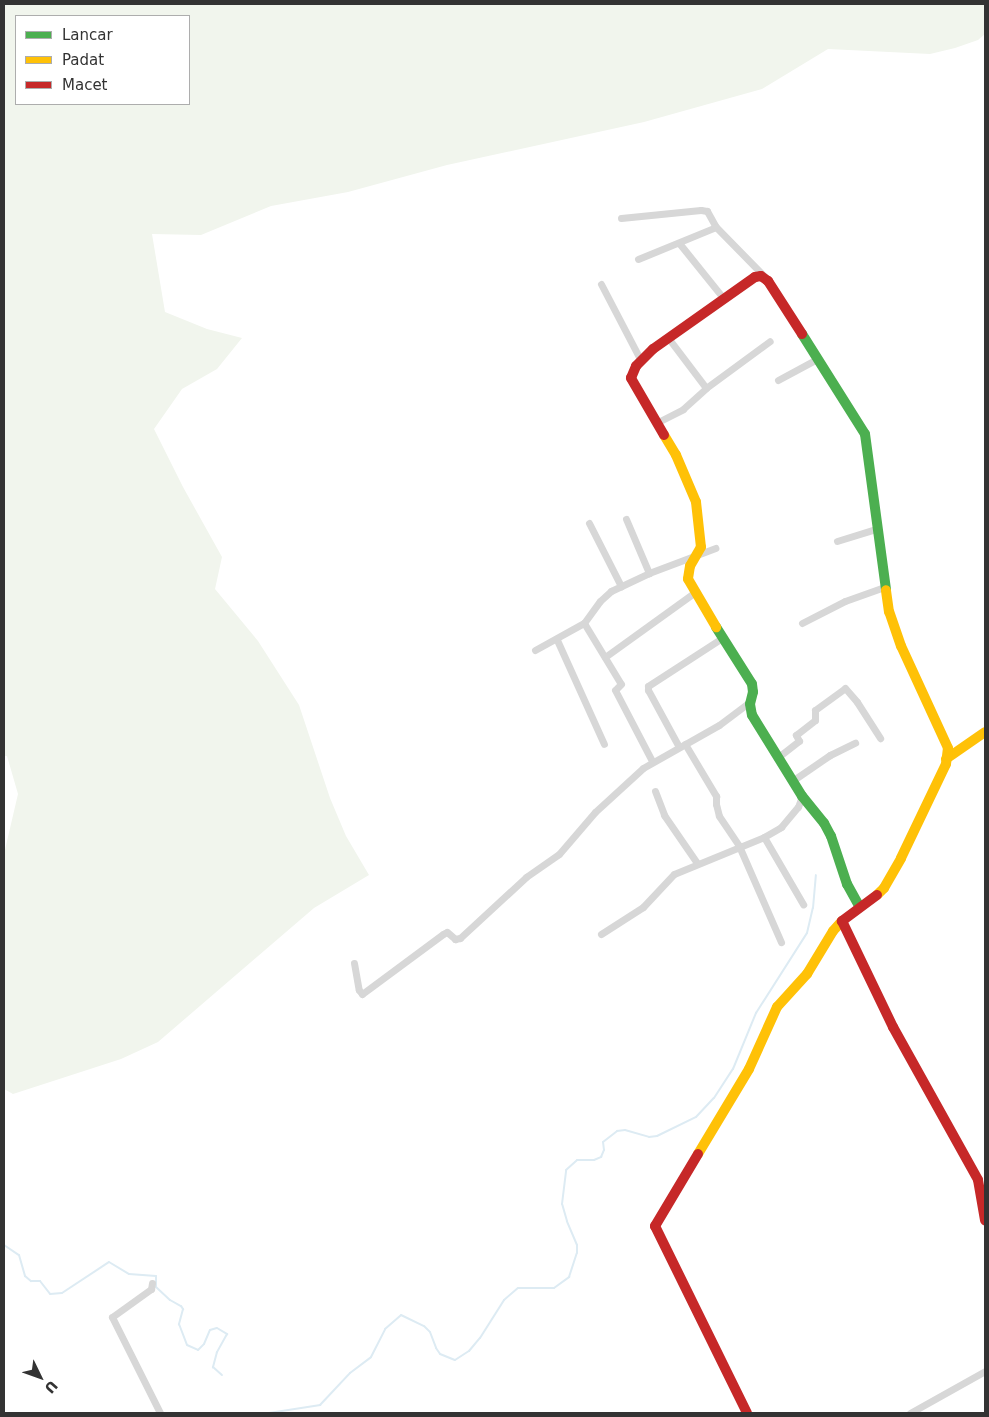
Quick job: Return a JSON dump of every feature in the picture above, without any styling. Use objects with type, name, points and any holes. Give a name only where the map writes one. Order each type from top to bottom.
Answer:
[{"type":"street","points":[[621,218],[707,211],[716,227],[768,280],[864,434],[884,587],[895,630],[918,686],[941,729],[948,748],[946,759],[897,866],[884,888],[873,899],[842,921],[833,931],[807,974],[777,1007],[749,1069],[655,1226],[747,1413]]},
{"type":"street","points":[[638,259],[716,227]]},
{"type":"street","points":[[679,243],[724,298]]},
{"type":"street","points":[[768,280],[761,276],[755,277],[724,298],[653,349],[640,361],[633,371],[631,378],[658,422],[686,475],[696,502],[702,544],[688,573],[695,592],[752,684],[754,692],[751,701],[752,715],[792,781],[824,823],[831,836],[847,884],[860,907]]},
{"type":"street","points":[[601,284],[640,361]]},
{"type":"street","points":[[669,339],[706,388]]},
{"type":"street","points":[[658,422],[683,409],[706,388],[770,341]]},
{"type":"street","points":[[778,380],[817,359]]},
{"type":"street","points":[[626,519],[649,573]]},
{"type":"street","points":[[589,523],[620,586]]},
{"type":"street","points":[[837,541],[876,529]]},
{"type":"street","points":[[535,650],[557,640],[584,622],[604,596],[620,586],[715,548]]},
{"type":"street","points":[[802,623],[844,601],[884,587]]},
{"type":"street","points":[[605,657],[695,592]]},
{"type":"street","points":[[584,622],[622,684],[615,690],[652,761]]},
{"type":"street","points":[[722,638],[649,681],[648,690],[682,746],[716,796],[719,816],[739,846],[781,942]]},
{"type":"street","points":[[557,640],[604,744]]},
{"type":"street","points":[[777,758],[799,741],[796,735],[815,720],[815,710],[845,688],[857,702],[880,738]]},
{"type":"street","points":[[354,962],[359,990],[362,994],[443,934],[448,932],[455,939],[460,938],[526,877],[559,854],[595,812],[652,761],[719,725],[751,701]]},
{"type":"street","points":[[946,759],[985,732]]},
{"type":"street","points":[[792,781],[830,755],[855,743]]},
{"type":"street","points":[[655,791],[664,815],[697,863]]},
{"type":"street","points":[[601,934],[643,907],[674,874],[764,837],[789,820],[802,796]]},
{"type":"street","points":[[764,837],[803,904]]},
{"type":"street","points":[[842,921],[893,1027],[978,1180],[982,1193],[985,1220]]},
{"type":"street","points":[[152,1283],[151,1289],[112,1317],[160,1413]]},
{"type":"street","points":[[910,1413],[985,1371]]},
{"type":"shaded area","points":[[4,4],[985,4],[985,34],[978,40],[955,48],[930,54],[828,49],[762,89],[644,122],[447,165],[348,192],[271,206],[201,235],[152,234],[165,312],[207,329],[242,338],[217,369],[182,389],[154,429],[183,487],[222,557],[215,589],[258,641],[299,705],[330,798],[346,836],[369,875],[314,908],[158,1042],[121,1059],[13,1094],[4,1089],[4,854],[18,794],[7,756],[4,756]]},
{"type":"waterway","points":[[269,1413],[320,1405],[350,1373],[371,1357],[385,1329],[401,1315],[424,1326],[430,1332],[440,1354],[455,1360],[469,1351],[480,1338],[504,1300],[518,1288],[554,1288],[569,1277],[577,1253],[577,1245],[562,1204],[566,1170],[577,1160],[594,1160],[601,1157],[604,1150],[603,1142],[617,1131],[625,1130],[649,1137],[657,1136],[696,1117],[714,1098],[733,1069],[756,1013],[807,933],[813,908],[816,875]]},
{"type":"waterway","points":[[4,1245],[19,1255],[25,1276],[31,1281],[40,1281],[50,1294],[62,1293],[109,1262],[129,1274],[156,1276],[156,1287],[183,1309],[179,1324],[187,1345],[198,1350],[204,1344],[210,1330],[217,1328],[227,1334],[217,1352],[213,1367],[222,1375]]},
{"type":"traffic: fast","points":[[802,334],[865,434],[886,590]]},
{"type":"traffic: fast","points":[[716,627],[752,684],[753,692],[750,704],[752,715],[802,796],[824,823],[831,836],[847,884],[860,907]]},
{"type":"traffic: slow","points":[[664,435],[676,455],[696,502],[701,547],[690,566],[688,579],[716,627]]},
{"type":"traffic: slow","points":[[877,895],[884,888],[901,858],[946,764],[948,748],[901,646],[889,612],[886,590]]},
{"type":"traffic: slow","points":[[946,759],[985,732]]},
{"type":"traffic: slow","points":[[698,1154],[749,1069],[777,1007],[807,974],[833,931],[842,921]]},
{"type":"traffic: jam","points":[[664,435],[631,378],[636,366],[653,349],[755,277],[761,276],[768,281],[802,334]]},
{"type":"traffic: jam","points":[[877,895],[842,921],[893,1027],[978,1180],[985,1220]]},
{"type":"traffic: jam","points":[[698,1154],[655,1226],[747,1413]]}]
